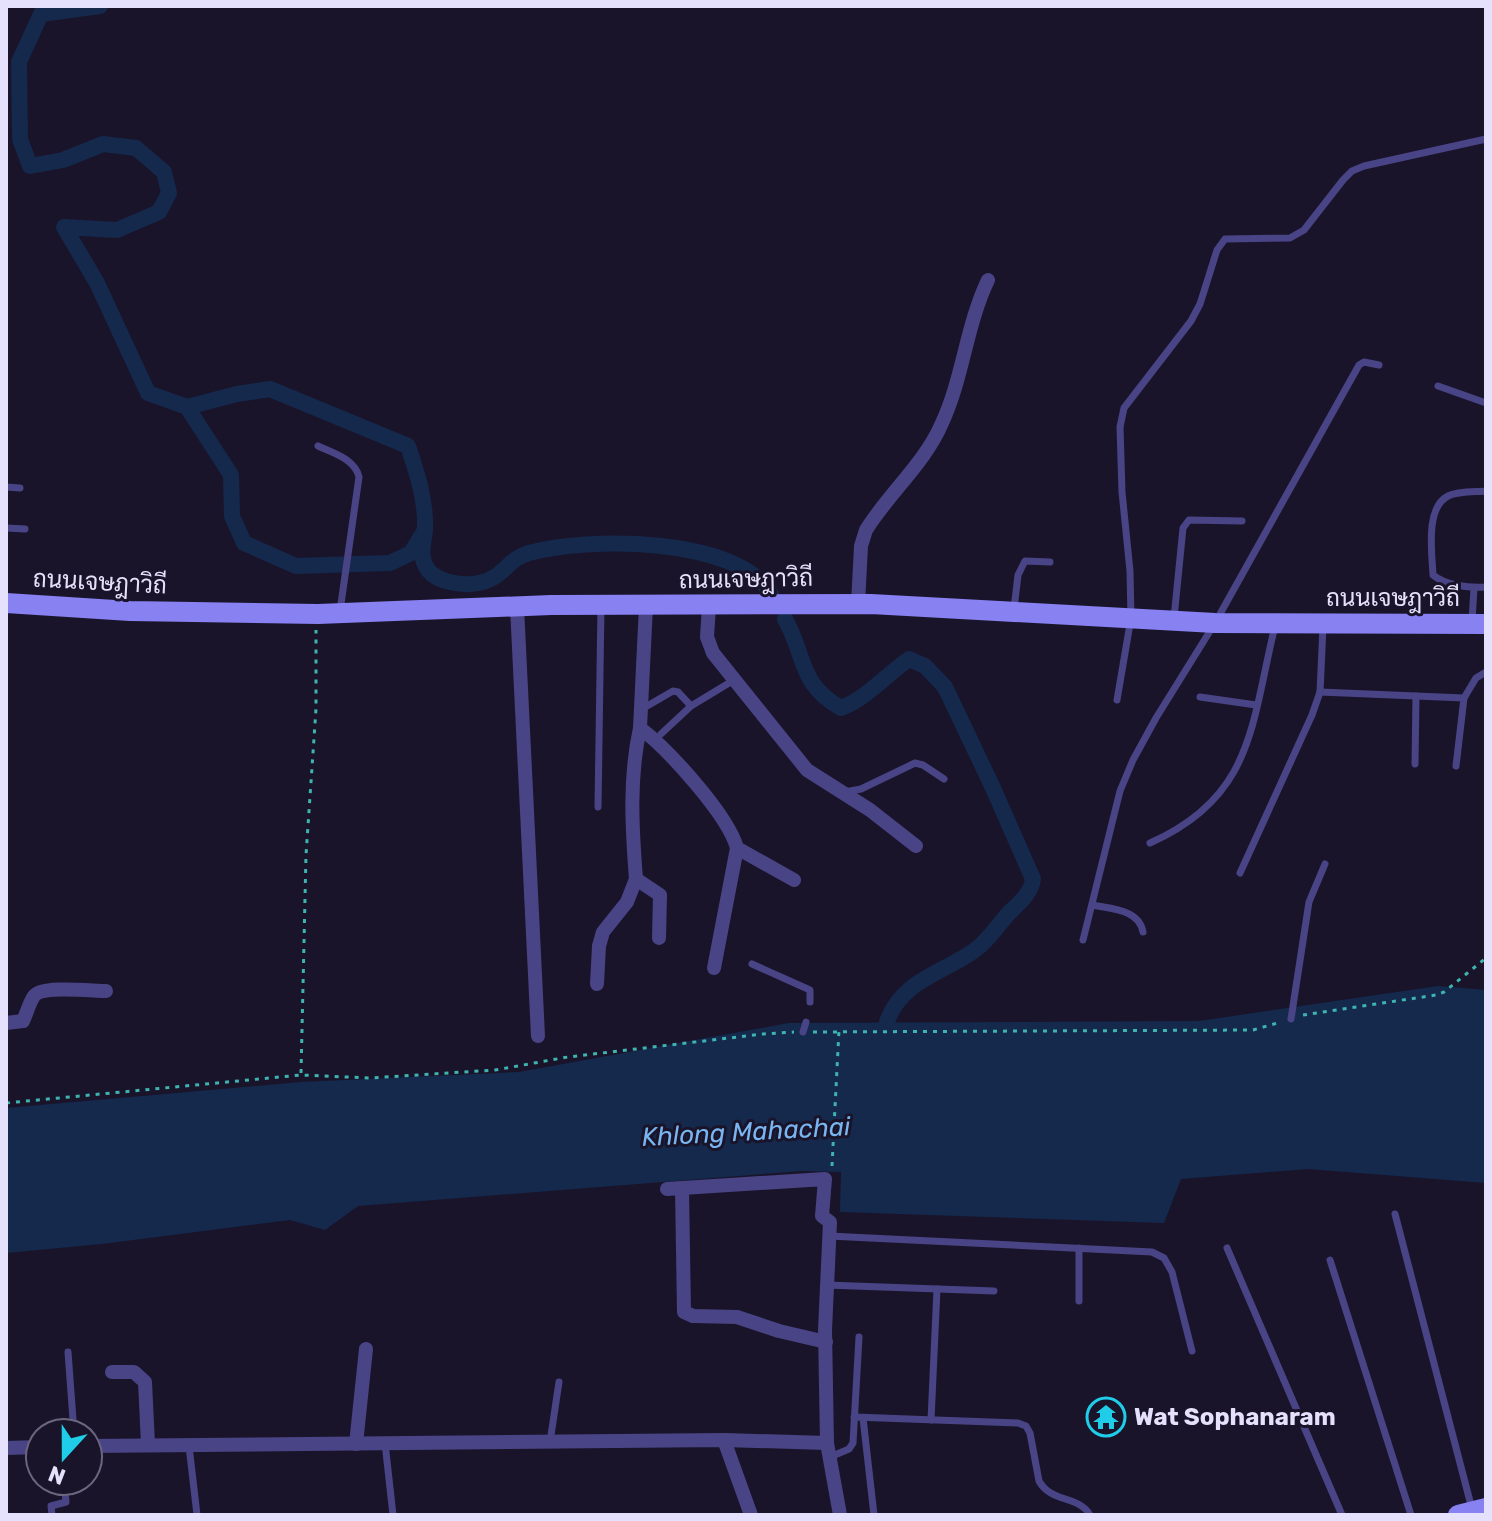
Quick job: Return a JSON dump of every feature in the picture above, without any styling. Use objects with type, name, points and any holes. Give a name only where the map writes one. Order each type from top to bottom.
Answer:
[{"type":"street","points":[[858,604],[861,546],[866,530],[933,441],[943,421],[976,305],[988,280]]},
{"type":"street","name":"ถนนเจษฎาวิถี","points":[[6,603],[130,611],[318,614],[517,607],[858,604],[1215,623],[1479,624]]},
{"type":"street","points":[[597,984],[603,932],[627,902],[636,879],[632,836],[632,763],[640,728],[646,606]]},
{"type":"street","points":[[709,606],[707,637],[713,653],[807,770],[870,810],[916,846]]},
{"type":"street","points":[[517,607],[538,1036]]},
{"type":"street","points":[[640,728],[653,738],[703,794],[732,832],[737,848],[714,968]]},
{"type":"street","points":[[737,848],[794,880]]},
{"type":"street","points":[[636,879],[660,895],[659,938]]},
{"type":"street","points":[[6,1023],[23,1021],[34,996],[39,992],[106,991]]},
{"type":"street","points":[[826,1342],[737,1317],[687,1315],[684,1312],[674,1189],[822,1178],[825,1181],[822,1216],[830,1222],[826,1285],[827,1451],[840,1515]]},
{"type":"street","points":[[356,1444],[366,1349]]},
{"type":"street","points":[[112,1372],[134,1372],[145,1382],[148,1444]]},
{"type":"street","points":[[104,1445],[724,1440],[827,1451]]},
{"type":"street","points":[[724,1440],[751,1515]]},
{"type":"lane","points":[[1117,700],[1131,618],[1122,492],[1120,427],[1124,408],[1191,321],[1200,304],[1217,250],[1225,239],[1290,238],[1304,230],[1343,180],[1352,171],[1364,166],[1486,139]]},
{"type":"lane","points":[[1083,940],[1126,775],[1359,365],[1364,362],[1379,365]]},
{"type":"lane","points":[[1438,386],[1486,403]]},
{"type":"lane","points":[[318,446],[349,461],[357,468],[359,477],[340,613]]},
{"type":"lane","points":[[6,487],[20,488]]},
{"type":"lane","points":[[1486,491],[1449,496],[1438,505],[1433,516],[1433,575],[1474,588],[1486,587]]},
{"type":"lane","points":[[1174,620],[1183,528],[1189,520],[1242,521]]},
{"type":"lane","points":[[6,528],[25,529]]},
{"type":"lane","points":[[1013,611],[1021,567],[1025,561],[1050,562]]},
{"type":"lane","points":[[1474,588],[1479,624]]},
{"type":"lane","points":[[598,807],[601,606]]},
{"type":"lane","points":[[1150,843],[1178,830],[1209,807],[1237,769],[1276,624]]},
{"type":"lane","points":[[1240,873],[1305,735],[1320,692],[1323,624]]},
{"type":"lane","points":[[1456,766],[1464,698],[1476,678],[1486,672]]},
{"type":"lane","points":[[661,734],[691,706],[734,680]]},
{"type":"lane","points":[[641,709],[673,691],[678,692],[691,706]]},
{"type":"lane","points":[[1320,692],[1464,698]]},
{"type":"lane","points":[[1415,764],[1416,696]]},
{"type":"lane","points":[[1200,697],[1256,705]]},
{"type":"lane","points":[[842,793],[861,789],[915,763],[944,779]]},
{"type":"lane","points":[[1291,1019],[1309,902],[1325,864]]},
{"type":"lane","points":[[1092,905],[1130,913],[1138,919],[1143,932]]},
{"type":"lane","points":[[752,964],[810,990],[810,1002]]},
{"type":"lane","points":[[803,1032],[806,1022]]},
{"type":"lane","points":[[1395,1214],[1472,1511]]},
{"type":"lane","points":[[829,1236],[1152,1252],[1164,1258],[1172,1272],[1192,1351]]},
{"type":"lane","points":[[1079,1248],[1079,1301]]},
{"type":"lane","points":[[1227,1248],[1342,1515]]},
{"type":"lane","points":[[1330,1260],[1411,1515]]},
{"type":"lane","points":[[826,1285],[994,1291]]},
{"type":"lane","points":[[931,1420],[937,1289]]},
{"type":"lane","points":[[859,1337],[858,1417],[874,1515]]},
{"type":"lane","points":[[68,1352],[73,1417]]},
{"type":"lane","points":[[550,1442],[559,1382]]},
{"type":"lane","points":[[858,1417],[1018,1423],[1026,1426],[1043,1488],[1051,1495],[1076,1501],[1090,1515]]},
{"type":"lane","points":[[827,1451],[849,1449],[858,1417]]},
{"type":"lane","points":[[385,1443],[393,1515]]},
{"type":"lane","points":[[189,1444],[197,1515]]},
{"type":"lane","points":[[52,1515],[51,1506],[66,1502],[66,1497]]},
{"type":"path","points":[[301,1075],[306,855],[316,709],[318,614]]},
{"type":"path","points":[[6,1103],[301,1075],[370,1078],[495,1070],[568,1057],[763,1034],[839,1030],[1253,1030],[1322,1011],[1436,995],[1486,958]]},
{"type":"path","points":[[832,1175],[839,1030]]},
{"type":"water","name":"Khlong Mahachai","points":[[1438,986],[1486,990],[1486,1183],[1308,1169],[1181,1179],[1164,1223],[840,1212],[841,1172],[801,1171],[358,1206],[325,1230],[290,1220],[6,1253],[6,1108],[301,1082],[519,1072],[789,1023],[1199,1021]]},
{"type":"waterway","points":[[100,6],[41,14],[19,62],[20,139],[30,166],[63,160],[103,144],[136,148],[164,172],[169,193],[159,212],[117,230],[64,227],[97,283],[148,393],[187,407],[231,475],[232,516],[244,543],[296,566],[390,563],[411,553],[425,530]]},
{"type":"waterway","points":[[187,407],[270,389],[408,446],[424,508],[423,560],[432,574],[445,581],[466,584],[487,581],[529,553],[586,544],[622,544],[695,551],[727,561],[753,575],[771,594]]},
{"type":"waterway","points":[[785,619],[810,679],[827,699],[841,708],[868,692],[909,659],[925,666],[945,687],[1033,879],[1024,898],[985,942],[913,987],[902,996],[887,1022]]},
{"type":"place","name":"Wat Sophanaram","points":[[1106,1417]]}]
